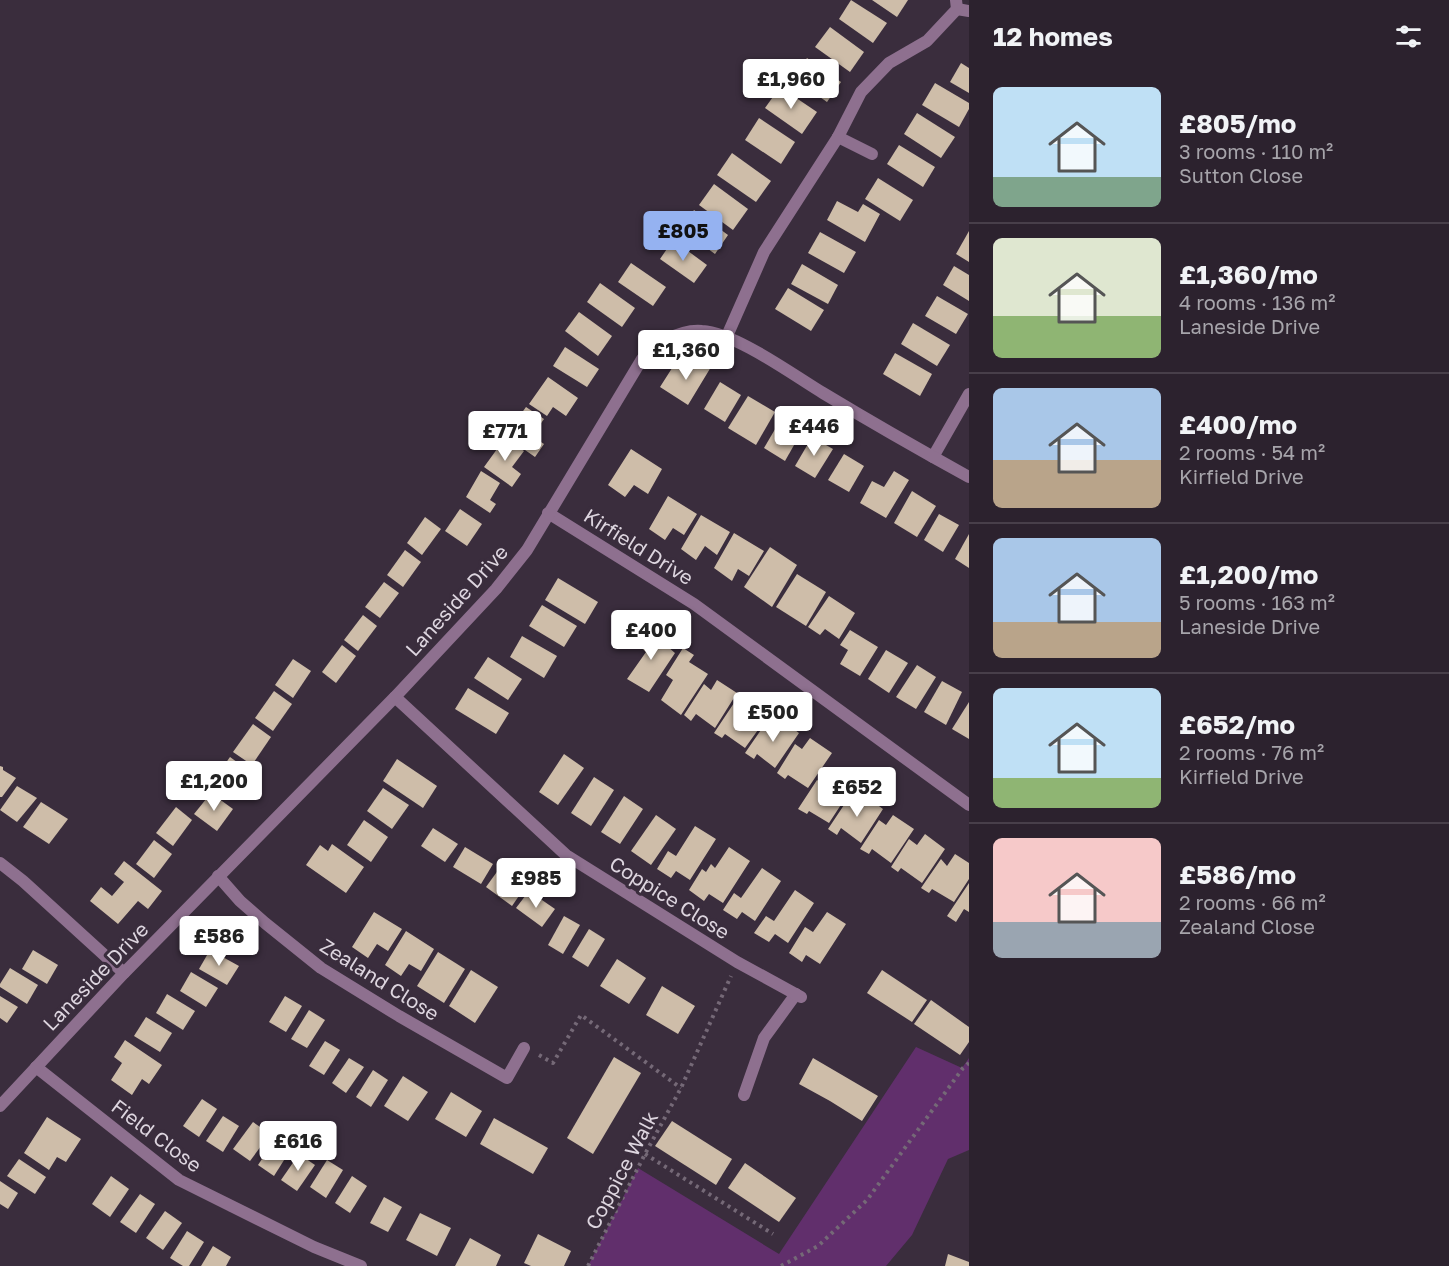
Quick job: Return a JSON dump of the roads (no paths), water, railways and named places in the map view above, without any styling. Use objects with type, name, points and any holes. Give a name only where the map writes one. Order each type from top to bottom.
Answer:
[{"type":"street","points":[[727,336],[764,252],[838,137],[861,92],[889,63],[927,41],[961,6]]},
{"type":"street","points":[[838,137],[872,154]]},
{"type":"street","name":"Laneside Drive","points":[[0,1106],[124,973],[395,697],[496,589],[527,550],[642,359],[659,345],[685,333],[701,330],[727,336],[969,477]]},
{"type":"street","points":[[933,457],[969,394]]},
{"type":"street","name":"Kirfield Drive","points":[[548,513],[694,603],[969,805]]},
{"type":"street","name":"Coppice Close","points":[[395,697],[566,855],[737,962],[799,995],[764,1038],[744,1095]]},
{"type":"street","points":[[0,863],[23,880],[124,973]]},
{"type":"street","name":"Zealand Close","points":[[218,876],[265,923],[321,968],[507,1078],[524,1048]]},
{"type":"street","name":"Field Close","points":[[36,1067],[179,1180],[314,1247],[361,1266]]}]
